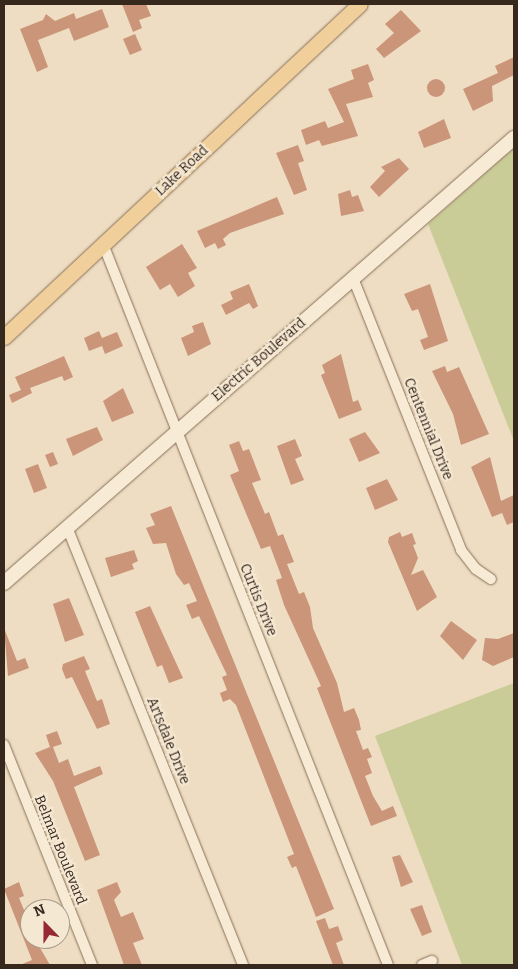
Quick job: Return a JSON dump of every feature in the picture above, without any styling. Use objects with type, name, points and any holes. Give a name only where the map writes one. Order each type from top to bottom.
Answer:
[{"type":"main road","name":"Lake Road","points":[[4,337],[360,4]]},
{"type":"street","name":"Electric Boulevard","points":[[4,583],[177,430],[514,138]]},
{"type":"street","name":"Curtis Drive","points":[[103,244],[388,965]]},
{"type":"street","name":"Centennial Drive","points":[[353,278],[461,550],[476,569],[491,579]]},
{"type":"street","name":"Artsdale Drive","points":[[67,527],[243,965]]},
{"type":"street","name":"Belmar Boulevard","points":[[4,745],[92,965]]},
{"type":"green space","points":[[514,148],[514,441],[428,224]]},
{"type":"green space","points":[[514,683],[514,965],[462,965],[375,736]]},
{"type":"building","points":[[122,4],[146,4],[151,16],[139,20],[142,28],[133,32]]},
{"type":"building","points":[[102,9],[109,27],[74,41],[69,28],[38,40],[48,67],[37,72],[20,29],[43,20],[46,14],[55,21],[74,13],[76,19]]},
{"type":"building","points":[[401,10],[421,31],[384,58],[376,49],[394,33],[385,24]]},
{"type":"building","points":[[135,34],[142,50],[130,55],[123,39]]},
{"type":"building","points":[[514,57],[514,75],[492,86],[493,101],[473,111],[463,89],[498,73],[495,66]]},
{"type":"building","points":[[368,64],[374,80],[368,83],[373,97],[346,104],[358,136],[322,146],[319,140],[306,145],[301,130],[325,121],[328,128],[344,122],[328,89],[354,79],[351,70]]},
{"type":"building","points":[[436,79],[442,82],[445,88],[442,94],[436,97],[430,94],[427,88],[430,82]]},
{"type":"building","points":[[444,119],[451,138],[424,148],[418,132]]},
{"type":"building","points":[[298,145],[304,161],[298,163],[307,190],[294,195],[276,153]]},
{"type":"building","points":[[399,158],[409,169],[379,197],[370,187],[385,171],[381,167]]},
{"type":"building","points":[[350,190],[352,197],[358,195],[364,211],[341,216],[338,194]]},
{"type":"building","points":[[277,197],[284,214],[230,233],[223,239],[226,245],[218,249],[215,243],[205,248],[197,231]]},
{"type":"building","points":[[182,244],[197,268],[188,273],[195,286],[178,297],[170,284],[160,290],[146,267]]},
{"type":"building","points":[[249,284],[258,306],[253,309],[249,303],[226,315],[221,305],[233,299],[230,292]]},
{"type":"building","points":[[430,284],[448,341],[424,350],[420,340],[428,337],[418,309],[412,311],[404,294]]},
{"type":"building","points":[[203,322],[211,344],[188,356],[181,338],[194,332],[192,326]]},
{"type":"building","points":[[99,331],[102,338],[117,332],[123,346],[105,354],[102,346],[89,351],[84,338]]},
{"type":"building","points":[[341,354],[353,402],[358,400],[362,410],[339,419],[321,375],[325,373],[322,365]]},
{"type":"building","points":[[64,356],[73,377],[64,381],[62,376],[30,388],[32,393],[12,403],[9,395],[21,390],[15,377]]},
{"type":"building","points":[[445,366],[447,372],[459,367],[489,434],[461,445],[453,414],[432,371]]},
{"type":"building","points":[[123,388],[134,413],[112,422],[103,401]]},
{"type":"building","points":[[97,427],[103,440],[73,456],[66,439]]},
{"type":"building","points":[[365,432],[380,453],[359,462],[349,439]]},
{"type":"building","points":[[295,439],[302,456],[295,459],[304,480],[291,485],[277,446]]},
{"type":"building","points":[[239,441],[243,451],[249,449],[261,480],[252,483],[265,514],[269,512],[278,536],[283,534],[294,562],[287,564],[299,594],[304,592],[310,607],[313,628],[337,683],[344,712],[354,708],[359,720],[361,730],[356,731],[363,750],[368,748],[372,757],[367,759],[372,773],[365,776],[373,796],[382,811],[393,806],[397,816],[371,826],[317,688],[321,686],[284,605],[276,580],[282,578],[270,546],[261,549],[230,475],[239,471],[229,445]]},
{"type":"building","points":[[53,452],[58,464],[50,467],[45,455]]},
{"type":"building","points":[[490,457],[501,501],[514,495],[514,522],[507,525],[502,513],[492,517],[471,467]]},
{"type":"building","points":[[38,464],[47,488],[34,493],[25,469]]},
{"type":"building","points":[[387,479],[398,500],[375,510],[366,488]]},
{"type":"building","points":[[171,506],[334,909],[316,917],[296,866],[292,868],[287,857],[294,854],[236,705],[230,699],[223,702],[220,693],[227,690],[222,677],[227,675],[199,616],[192,619],[186,605],[197,601],[189,583],[184,585],[176,574],[166,543],[153,544],[146,528],[155,525],[150,514]]},
{"type":"building","points":[[400,532],[402,537],[412,533],[416,544],[413,545],[418,558],[411,575],[423,570],[437,597],[417,611],[388,542],[389,537]]},
{"type":"building","points":[[134,550],[138,561],[132,564],[134,569],[111,577],[105,558]]},
{"type":"building","points":[[69,598],[84,635],[65,642],[53,604]]},
{"type":"building","points":[[150,606],[183,678],[169,683],[162,665],[157,667],[135,612]]},
{"type":"building","points":[[451,621],[477,640],[463,660],[440,636]]},
{"type":"building","points":[[4,628],[17,661],[25,658],[29,668],[8,676]]},
{"type":"building","points":[[514,633],[514,657],[493,666],[482,660],[485,638],[498,639]]},
{"type":"building","points":[[84,656],[90,669],[85,671],[97,701],[102,699],[110,724],[97,729],[72,677],[66,679],[62,669],[63,664]]},
{"type":"building","points":[[57,731],[62,744],[53,747],[59,763],[68,759],[74,776],[100,766],[103,774],[74,787],[100,855],[85,861],[53,781],[35,753],[50,747],[46,735]]},
{"type":"building","points":[[400,855],[413,882],[401,887],[392,857]]},
{"type":"building","points":[[19,882],[24,896],[19,898],[20,930],[4,889]]},
{"type":"building","points":[[117,882],[121,892],[114,900],[121,917],[133,912],[144,939],[133,943],[142,965],[124,965],[97,890]]},
{"type":"building","points":[[422,905],[432,932],[422,936],[410,909]]},
{"type":"building","points":[[325,918],[329,929],[338,926],[343,940],[336,943],[344,965],[333,965],[316,921]]},
{"type":"building","points":[[28,949],[41,949],[50,965],[20,965],[32,960]]}]
